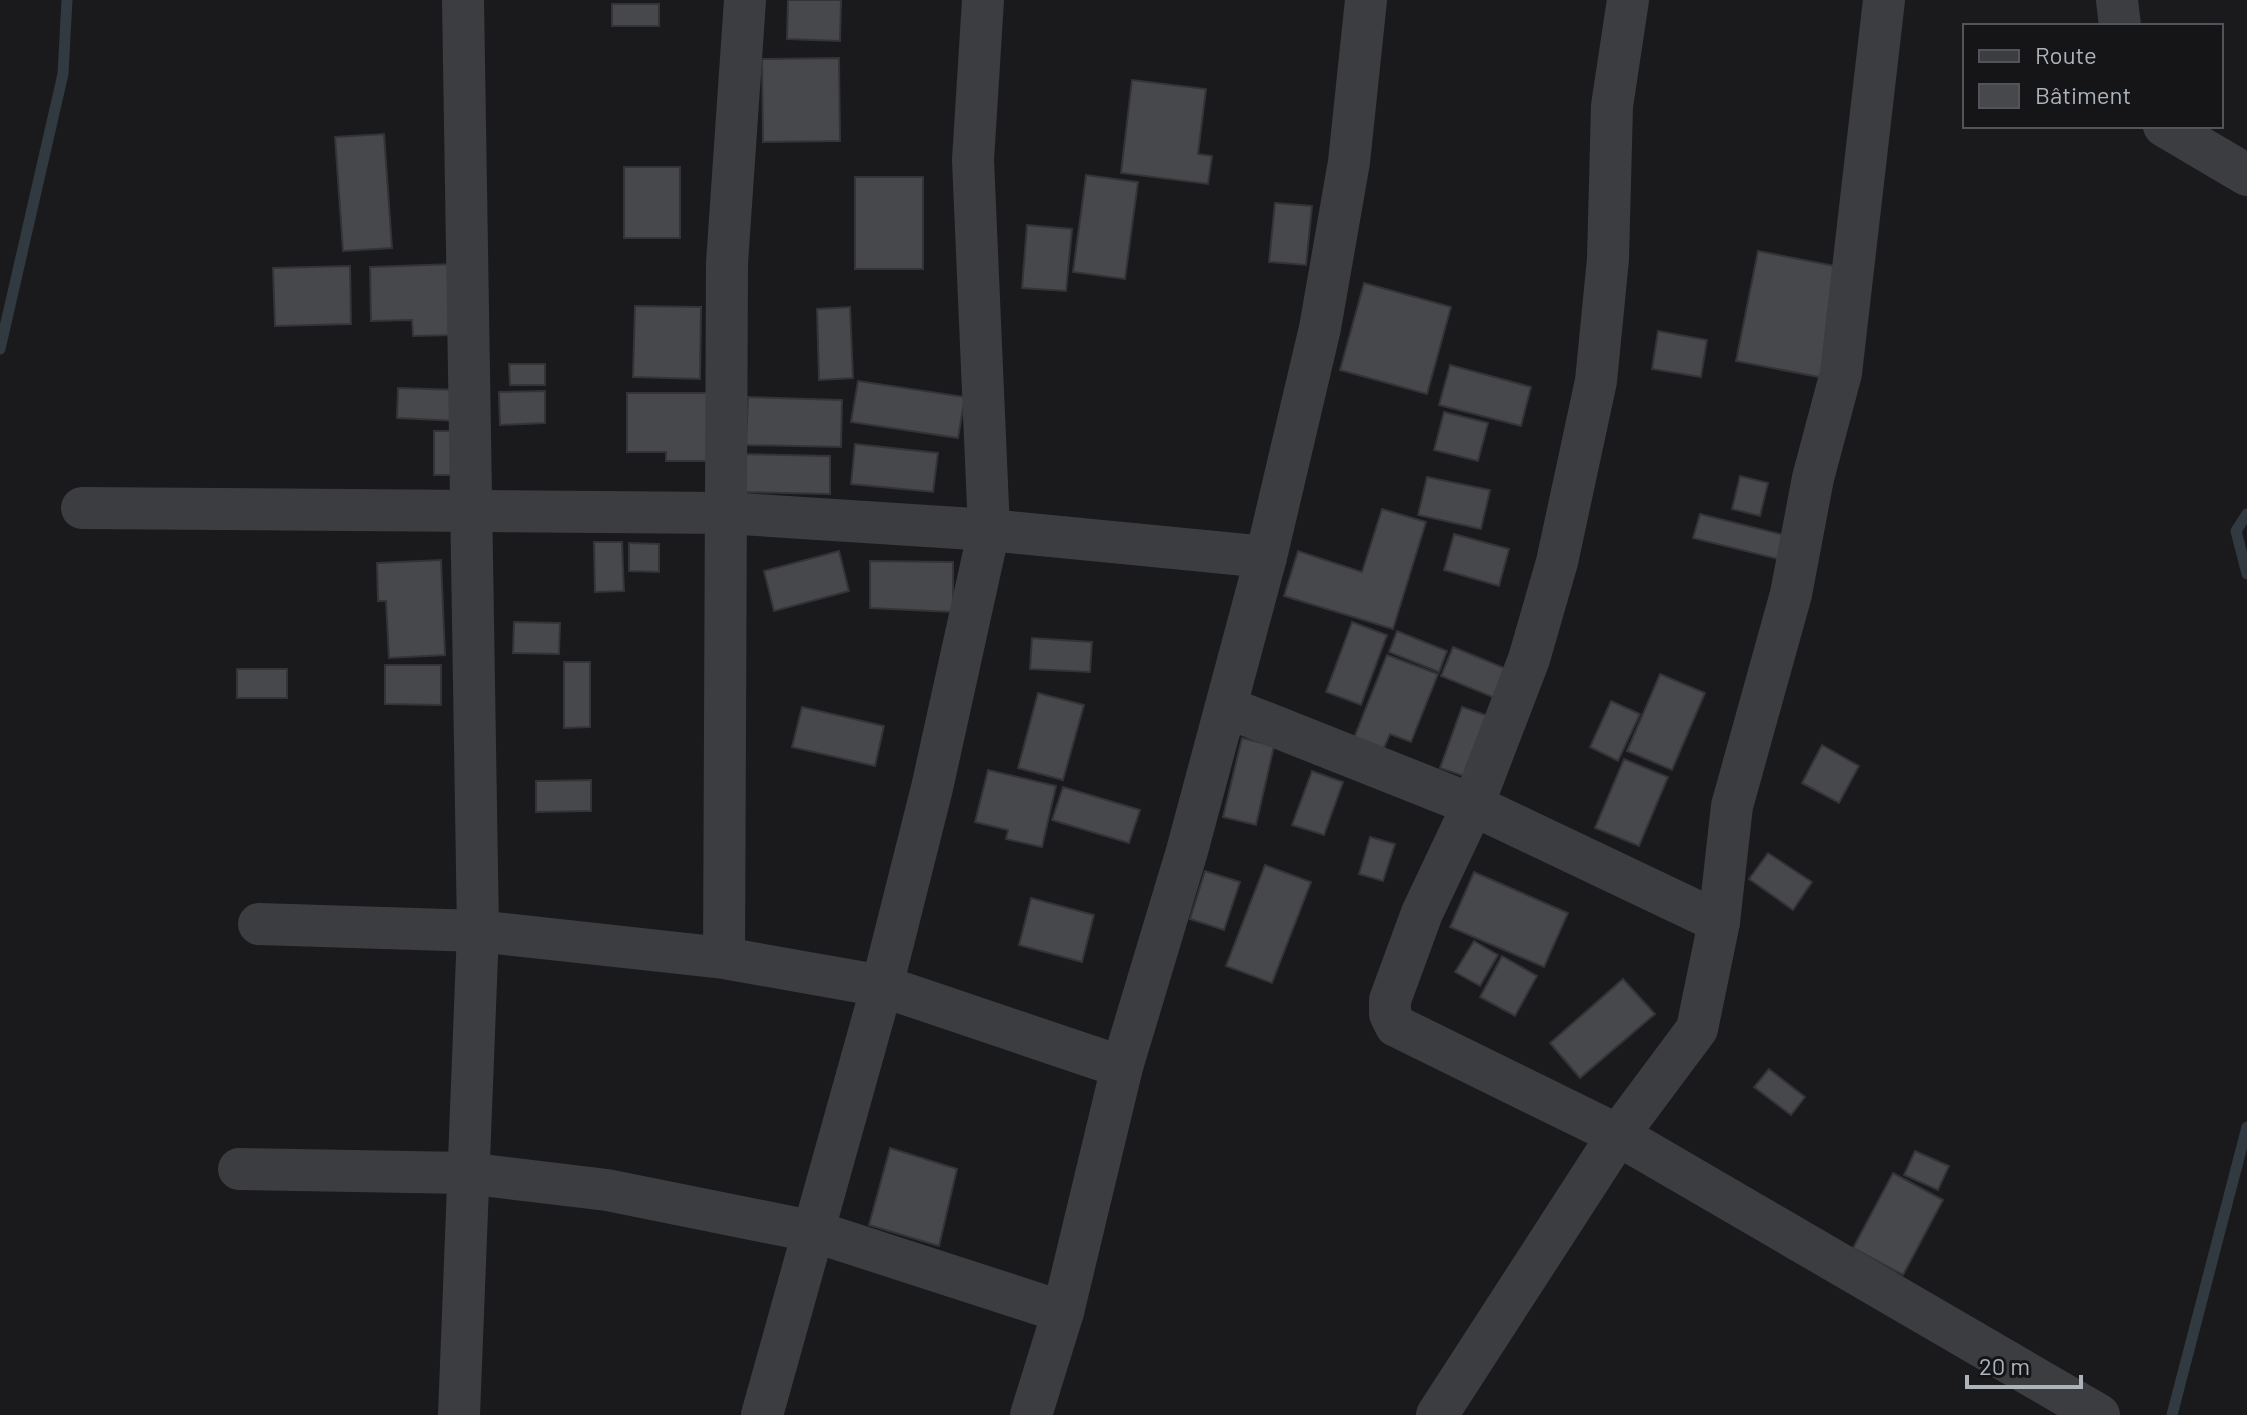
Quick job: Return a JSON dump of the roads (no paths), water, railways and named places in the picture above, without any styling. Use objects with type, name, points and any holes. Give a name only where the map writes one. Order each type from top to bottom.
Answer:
[{"type":"street","points":[[459,1415],[466,1173],[478,931],[463,0]]},
{"type":"street","points":[[724,958],[727,263],[745,0]]},
{"type":"street","points":[[762,1415],[816,1232],[882,986],[932,788],[989,530],[973,160],[983,0]]},
{"type":"street","points":[[1031,1415],[1063,1312],[1122,1067],[1187,851],[1266,557],[1320,328],[1349,162],[1366,0]]},
{"type":"street","points":[[1628,0],[1612,106],[1608,259],[1596,381],[1557,562],[1529,659],[1473,805],[1422,913],[1390,1000],[1390,1014],[1396,1026],[1618,1135],[2099,1415]]},
{"type":"street","points":[[1437,1415],[1618,1135],[1697,1029],[1719,922],[1732,806],[1791,594],[1813,478],[1841,373],[1884,0]]},
{"type":"street","points":[[2117,0],[2120,24]]},
{"type":"street","points":[[2167,128],[2247,175]]},
{"type":"street","points":[[82,508],[725,513],[989,530],[1266,557]]},
{"type":"street","points":[[1226,707],[1473,805],[1719,922]]},
{"type":"street","points":[[259,924],[478,931],[724,958],[882,986],[1122,1067]]},
{"type":"street","points":[[239,1169],[466,1173],[607,1190],[816,1232],[1063,1312]]},
{"type":"waterway","points":[[0,349],[63,74],[67,0]]},
{"type":"waterway","points":[[2247,514],[2236,531],[2247,574]]},
{"type":"waterway","points":[[2172,1415],[2247,1127]]}]
